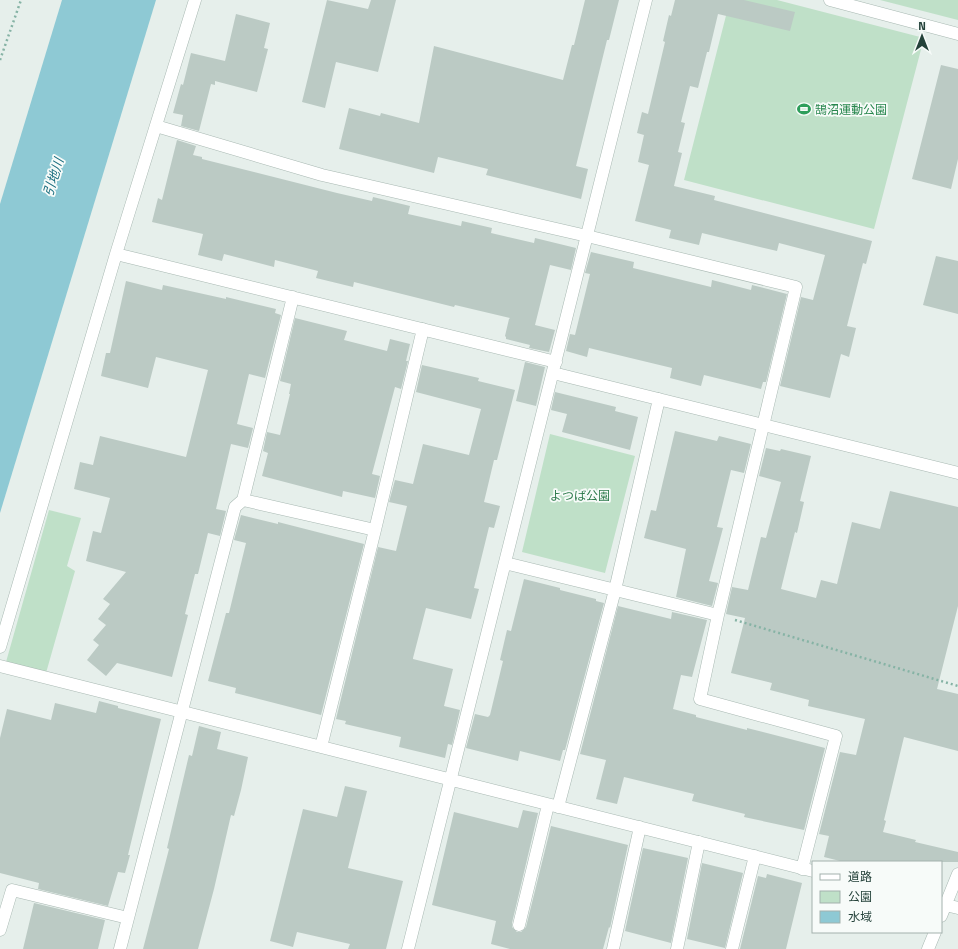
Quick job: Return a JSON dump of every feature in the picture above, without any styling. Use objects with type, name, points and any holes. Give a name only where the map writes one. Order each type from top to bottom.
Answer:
[{"type":"street","points":[[0,647],[116,254],[195,0]]},
{"type":"street","points":[[408,949],[646,0]]},
{"type":"street","points":[[830,0],[958,34]]},
{"type":"street","points":[[0,666],[807,870],[836,736],[700,699],[718,615],[796,287],[587,236],[322,175],[156,126]]},
{"type":"street","points":[[116,254],[423,329],[659,399],[958,473]]},
{"type":"street","points":[[120,949],[235,507],[243,500],[293,297]]},
{"type":"street","points":[[320,747],[375,530],[423,329]]},
{"type":"street","points":[[519,925],[615,590],[659,399]]},
{"type":"street","points":[[243,500],[375,530]]},
{"type":"street","points":[[505,563],[718,615]]},
{"type":"street","points":[[613,949],[640,828]]},
{"type":"street","points":[[677,949],[698,842]]},
{"type":"street","points":[[732,949],[755,856]]},
{"type":"street","points":[[958,874],[943,908],[958,908]]},
{"type":"street","points":[[0,930],[12,890],[128,918]]},
{"type":"street","points":[[928,949],[935,933]]},
{"type":"path","points":[[0,60],[21,0]]},
{"type":"path","points":[[718,615],[958,686]]},
{"type":"green space","name":"鵠沼運動公園","points":[[730,0],[777,0],[924,38],[874,229],[684,180]]},
{"type":"green space","points":[[880,0],[958,0],[958,20]]},
{"type":"green space","name":"よつば公園","points":[[550,434],[635,456],[605,573],[522,552]]},
{"type":"green space","points":[[49,510],[81,518],[67,566],[75,571],[46,673],[6,662]]},
{"type":"water","name":"引地川","points":[[62,0],[156,0],[0,513],[0,204]]},
{"type":"building","points":[[327,0],[368,9],[371,0],[396,0],[378,72],[336,62],[325,108],[302,102]]},
{"type":"building","points":[[585,0],[619,0],[609,40],[607,40],[576,166],[588,169],[581,199],[486,175],[488,169],[438,157],[434,173],[339,149],[349,108],[380,116],[381,113],[419,123],[434,46],[563,80],[572,45],[574,45]]},
{"type":"building","points":[[675,0],[744,0],[795,12],[790,31],[718,14],[709,52],[707,52],[698,88],[690,86],[681,122],[685,123],[678,152],[682,153],[674,186],[715,196],[714,200],[872,241],[866,264],[863,263],[847,326],[856,328],[849,357],[841,354],[830,398],[780,386],[801,297],[813,300],[825,255],[779,243],[777,251],[702,233],[699,245],[669,238],[671,230],[635,221],[649,165],[638,162],[644,135],[637,133],[642,112],[648,114],[665,42],[663,41],[669,15],[671,16]]},
{"type":"building","points":[[236,14],[270,23],[264,48],[268,49],[257,92],[215,81],[215,85],[211,84],[199,131],[181,126],[183,115],[173,113],[181,84],[183,85],[191,53],[225,61]]},
{"type":"building","points":[[941,65],[958,69],[958,159],[951,189],[912,179]]},
{"type":"building","points":[[177,140],[196,146],[193,155],[202,157],[202,159],[372,201],[373,197],[410,206],[408,214],[461,226],[462,221],[492,228],[491,233],[534,243],[535,238],[576,248],[571,270],[550,265],[535,325],[555,330],[549,352],[529,348],[530,345],[506,339],[505,336],[510,318],[455,305],[454,307],[354,282],[353,287],[316,278],[318,271],[275,260],[274,267],[224,254],[222,261],[198,255],[203,234],[152,222],[158,198],[162,200]]},
{"type":"building","points":[[591,252],[634,262],[633,268],[711,287],[712,280],[751,290],[752,285],[787,294],[766,382],[763,382],[761,389],[704,375],[701,386],[670,378],[672,368],[589,348],[587,357],[566,351],[570,334],[575,335],[590,274],[585,273]]},
{"type":"building","points":[[936,256],[958,261],[958,314],[923,305]]},
{"type":"building","points":[[126,281],[162,290],[163,285],[226,299],[226,297],[276,309],[275,313],[281,315],[265,378],[249,374],[237,424],[253,428],[248,448],[231,444],[216,509],[226,511],[220,536],[208,533],[198,574],[195,574],[185,614],[188,615],[172,677],[117,663],[106,676],[87,660],[99,645],[93,640],[106,625],[98,619],[110,604],[103,599],[126,572],[86,561],[93,531],[101,533],[110,498],[74,489],[80,462],[93,465],[100,436],[186,457],[208,370],[156,357],[148,388],[101,376],[106,353],[110,353]]},
{"type":"building","points":[[295,318],[347,331],[344,340],[387,351],[390,339],[410,344],[406,361],[408,361],[401,389],[395,387],[372,474],[380,476],[375,498],[343,491],[342,497],[262,476],[268,453],[263,451],[267,432],[280,435],[290,394],[291,384],[280,381]]},
{"type":"building","points":[[525,362],[545,367],[536,406],[516,401]]},
{"type":"building","points":[[422,365],[479,378],[478,381],[515,390],[497,460],[494,460],[484,502],[500,506],[494,528],[489,527],[474,588],[479,589],[471,619],[426,608],[413,658],[453,669],[444,706],[460,710],[452,745],[448,744],[445,758],[399,747],[401,737],[345,724],[346,721],[336,719],[378,547],[396,551],[407,506],[389,502],[395,480],[413,484],[423,444],[469,455],[481,409],[416,392]]},
{"type":"building","points":[[555,392],[616,407],[615,411],[638,417],[630,450],[562,432],[567,414],[551,410]]},
{"type":"building","points":[[675,431],[717,441],[719,436],[751,444],[744,473],[731,470],[717,527],[723,528],[709,581],[718,583],[712,606],[676,597],[686,549],[644,538],[651,510],[656,511]]},
{"type":"building","points":[[766,448],[780,451],[781,449],[811,456],[800,501],[804,502],[781,589],[816,598],[821,580],[837,584],[852,522],[880,529],[890,491],[958,507],[958,606],[937,689],[958,694],[958,751],[904,737],[884,820],[886,821],[883,832],[916,840],[915,842],[958,852],[958,862],[840,861],[824,857],[829,836],[819,834],[840,752],[856,755],[865,719],[808,706],[809,700],[770,690],[772,683],[731,673],[745,618],[726,614],[732,587],[748,590],[761,537],[766,538],[781,482],[759,476]]},
{"type":"building","points":[[241,515],[278,524],[278,522],[364,544],[321,715],[235,693],[236,688],[208,681],[226,613],[229,613],[246,543],[234,540]]},
{"type":"building","points":[[524,579],[560,588],[560,590],[596,599],[596,601],[604,603],[565,750],[563,750],[560,761],[520,751],[518,761],[466,748],[475,714],[488,717],[490,715],[503,661],[500,660],[507,630],[511,631]]},
{"type":"building","points":[[618,606],[671,619],[672,612],[707,620],[692,677],[681,675],[673,709],[696,715],[696,717],[747,730],[747,728],[825,748],[804,830],[744,817],[745,814],[692,801],[694,794],[624,777],[617,804],[596,799],[606,760],[580,754]]},
{"type":"building","points":[[99,701],[118,706],[118,708],[161,719],[125,873],[118,872],[108,906],[38,889],[39,883],[0,873],[0,738],[7,709],[51,720],[55,703],[96,713]]},
{"type":"building","points":[[199,726],[221,732],[217,749],[248,757],[241,790],[234,816],[231,815],[198,949],[143,949],[169,849],[167,848],[189,755],[192,756]]},
{"type":"building","points":[[345,786],[367,791],[348,868],[403,881],[386,949],[348,949],[350,944],[297,932],[293,947],[270,941],[303,809],[337,817]]},
{"type":"building","points":[[523,810],[538,813],[512,923],[512,927],[517,932],[521,932],[526,927],[551,826],[628,845],[610,928],[609,927],[603,949],[510,949],[491,944],[496,921],[432,905],[454,812],[518,828]]},
{"type":"building","points":[[643,848],[688,858],[671,943],[625,931]]},
{"type":"building","points":[[702,863],[743,873],[725,948],[687,939]]},
{"type":"building","points":[[767,874],[802,883],[786,949],[740,949],[758,876],[766,878]]},
{"type":"building","points":[[34,903],[105,920],[98,949],[23,949]]},
{"type":"place","name":"鵠沼運動公園","points":[[804,109]]}]
